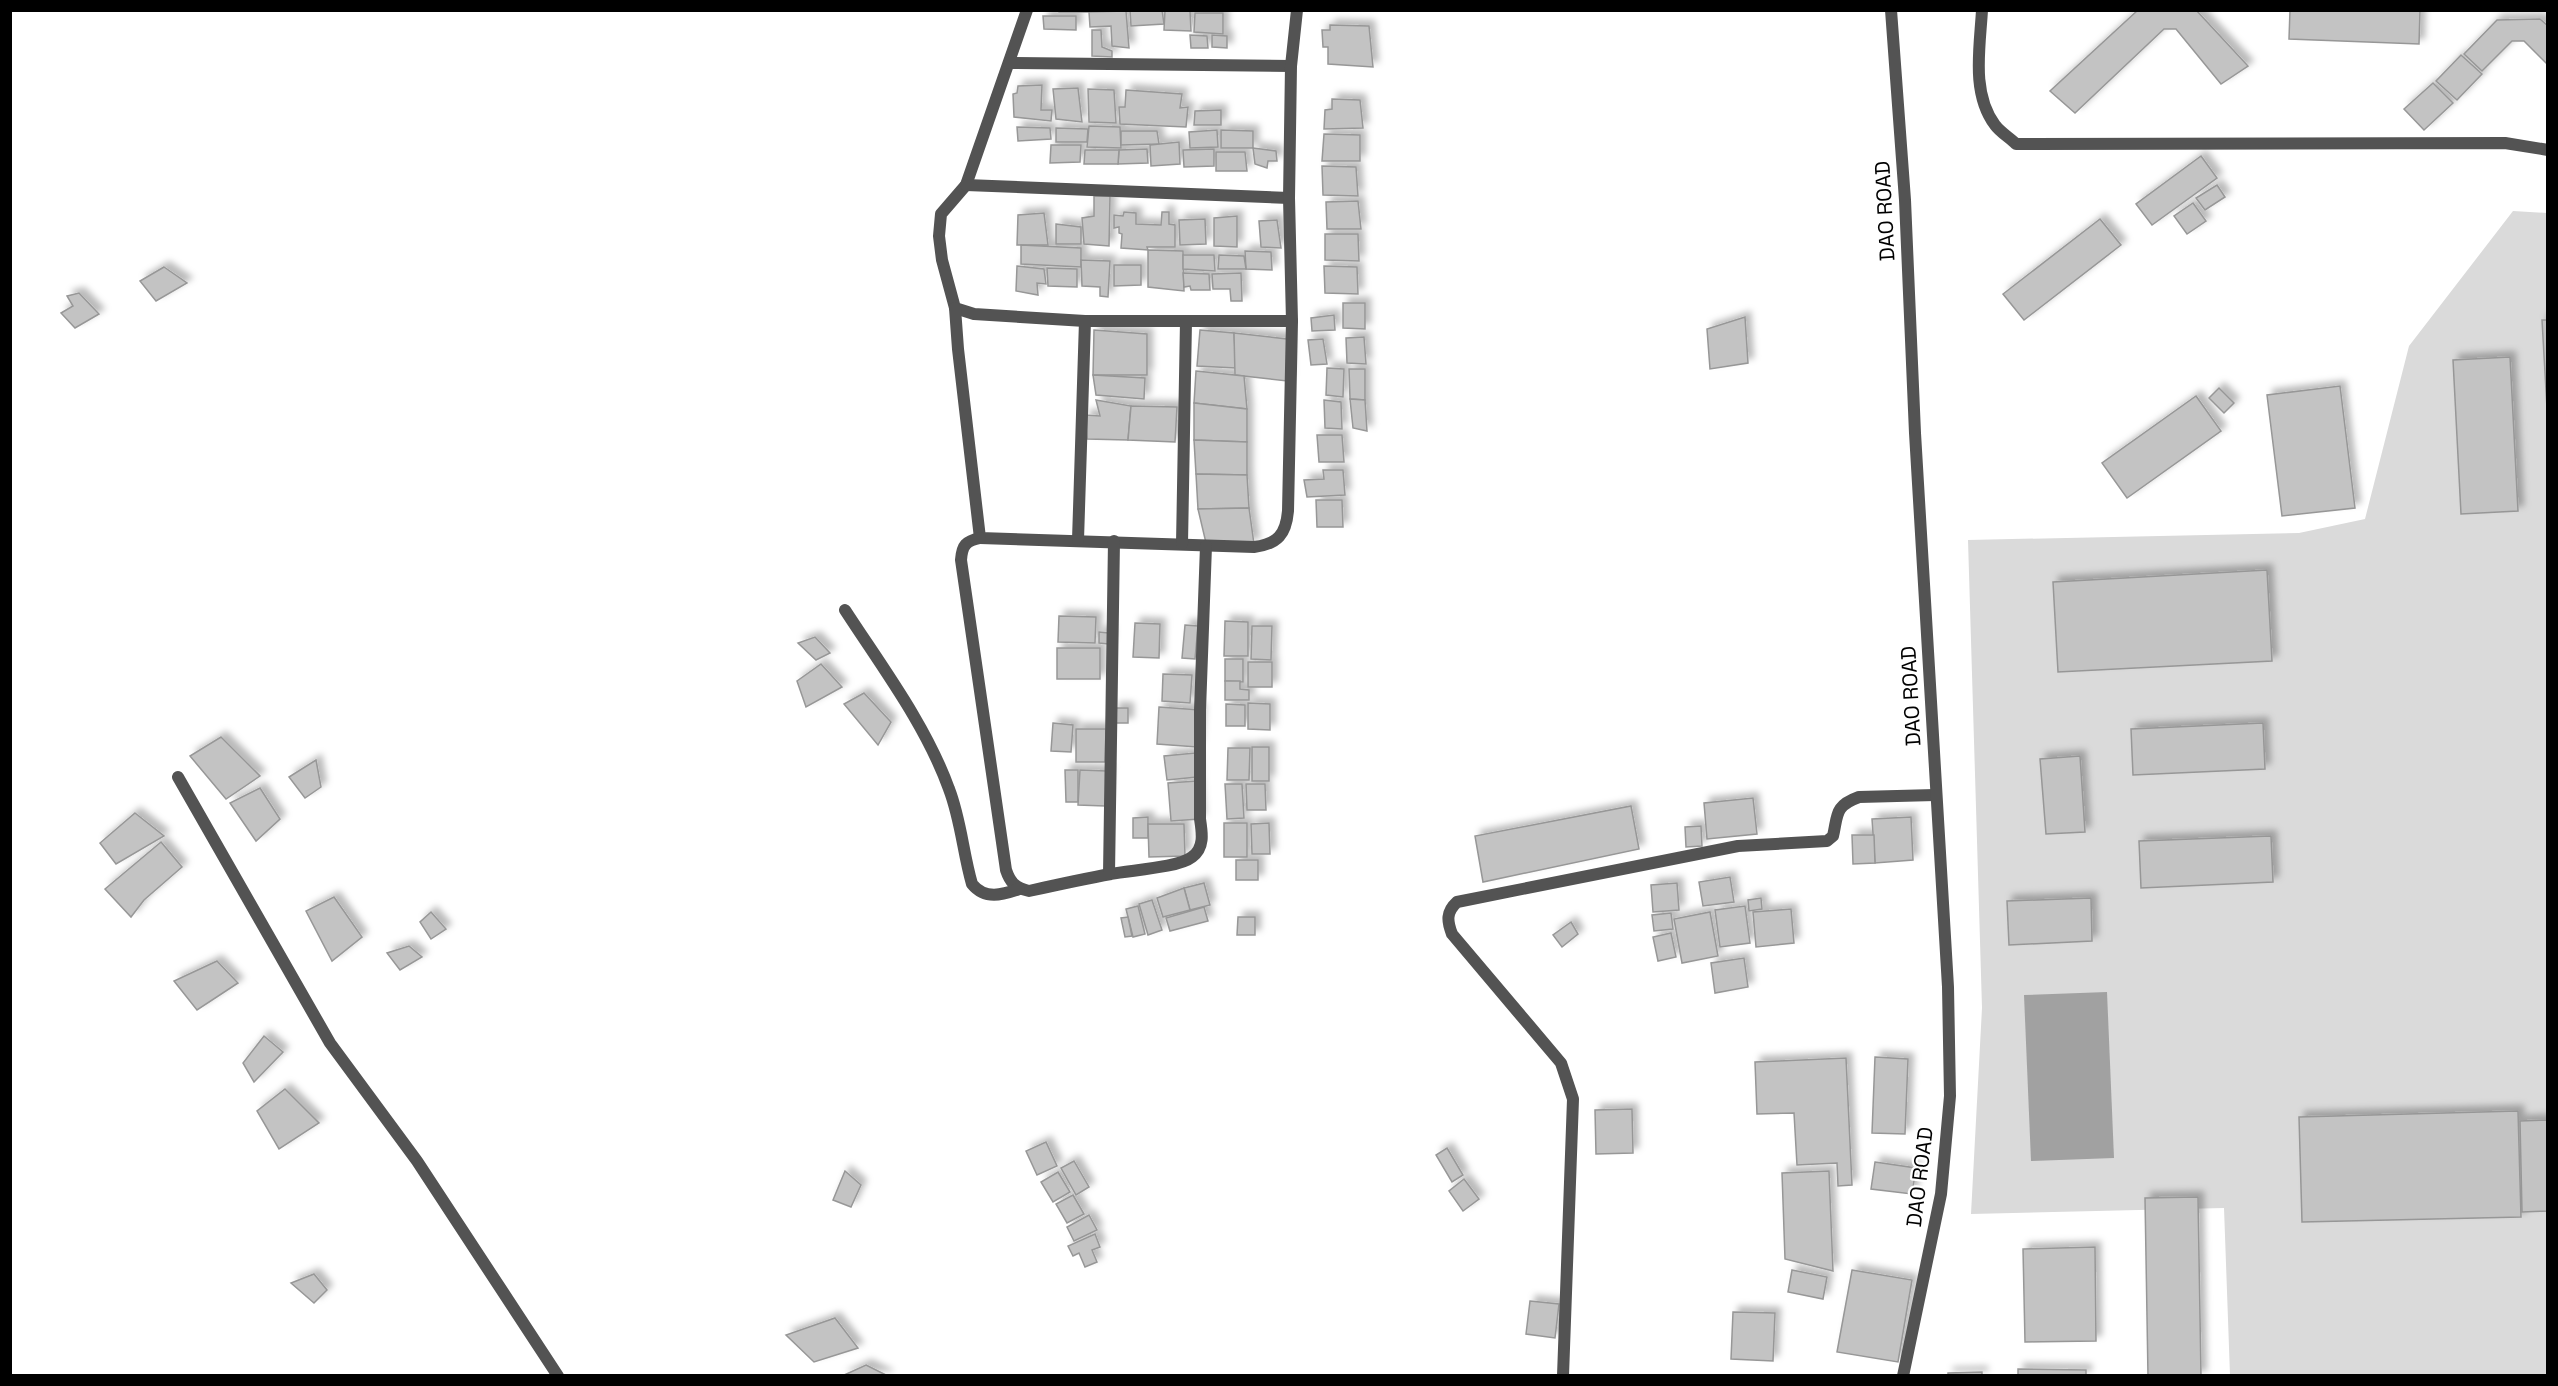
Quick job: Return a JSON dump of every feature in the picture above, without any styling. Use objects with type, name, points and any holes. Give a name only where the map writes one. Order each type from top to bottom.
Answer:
[{"type":"street","points":[[980,538],[958,349],[956,308],[942,260],[939,236],[941,214],[966,185],[1027,10]]},
{"type":"street","points":[[1206,546],[1200,710],[1200,819],[1203,834],[1200,848],[1193,857],[1180,862],[1029,891],[1019,889],[1010,881],[1006,870],[961,560],[966,543],[980,538],[1261,546],[1281,537],[1287,527],[1292,321],[1289,198],[1291,66],[1297,10]]},
{"type":"street","name":"DAO ROAD","points":[[1890,10],[1905,200],[1915,434],[1948,987],[1950,1096],[1941,1194],[1903,1376]]},
{"type":"street","points":[[1982,10],[1979,74],[1983,103],[1995,126],[2016,144],[2505,143],[2547,150]]},
{"type":"street","points":[[1009,63],[1291,66]]},
{"type":"street","points":[[966,185],[1289,198]]},
{"type":"street","points":[[956,308],[974,314],[1085,321],[1292,321]]},
{"type":"street","points":[[1078,540],[1085,321]]},
{"type":"street","points":[[1182,544],[1186,321]]},
{"type":"street","points":[[1109,874],[1114,541]]},
{"type":"street","points":[[845,610],[914,719],[942,770],[955,805],[972,884],[978,892],[990,895],[1003,895],[1019,889]]},
{"type":"street","points":[[178,777],[330,1043],[417,1161],[558,1376]]},
{"type":"street","points":[[1563,1376],[1573,1099],[1561,1063],[1452,934],[1448,916],[1450,908],[1457,902],[1738,846],[1827,841],[1833,836],[1837,812],[1849,801],[1858,797],[1935,795]]},
{"type":"shaded area","points":[[2513,211],[2547,213],[2547,1375],[2230,1375],[2224,1208],[1971,1214],[1982,1008],[1968,540],[2299,533],[2365,519],[2409,346]]},
{"type":"shaded area","points":[[2107,992],[2114,1158],[2031,1161],[2024,995]]},
{"type":"building","points":[[1059,10],[1099,10],[1099,12],[1059,12]]},
{"type":"building","points":[[1130,10],[1162,10],[1164,24],[1131,26]]},
{"type":"building","points":[[1165,10],[1190,11],[1191,31],[1164,30]]},
{"type":"building","points":[[2138,10],[2196,10],[2248,66],[2221,84],[2176,29],[2164,29],[2075,113],[2050,91]]},
{"type":"building","points":[[2290,10],[2420,10],[2419,44],[2289,39]]},
{"type":"building","points":[[1126,11],[1129,48],[1112,46],[1111,26],[1090,27],[1089,12]]},
{"type":"building","points":[[1195,13],[1223,13],[1223,34],[1194,32]]},
{"type":"building","points":[[1043,16],[1076,16],[1076,30],[1044,29]]},
{"type":"building","points":[[2540,19],[2548,26],[2548,65],[2524,41],[2512,41],[2482,71],[2464,54],[2497,20]]},
{"type":"building","points":[[1330,25],[1369,26],[1373,67],[1328,64],[1328,47],[1323,47],[1322,30],[1330,30]]},
{"type":"building","points":[[1092,30],[1101,30],[1102,47],[1112,51],[1112,57],[1092,56]]},
{"type":"building","points":[[1190,35],[1207,36],[1208,48],[1191,48]]},
{"type":"building","points":[[1212,35],[1227,36],[1227,48],[1212,47]]},
{"type":"building","points":[[2461,55],[2482,74],[2457,100],[2436,81]]},
{"type":"building","points":[[2433,83],[2453,103],[2424,130],[2404,109]]},
{"type":"building","points":[[1042,85],[1041,110],[1052,110],[1051,121],[1014,117],[1013,94],[1017,93],[1018,86]]},
{"type":"building","points":[[1078,88],[1082,122],[1056,119],[1053,89]]},
{"type":"building","points":[[1088,89],[1114,90],[1116,123],[1089,122]]},
{"type":"building","points":[[1126,90],[1182,94],[1180,108],[1188,107],[1186,127],[1120,124],[1119,107],[1125,107]]},
{"type":"building","points":[[1332,99],[1360,100],[1363,128],[1324,129],[1325,110],[1332,109]]},
{"type":"building","points":[[1221,110],[1221,125],[1194,125],[1195,111]]},
{"type":"building","points":[[1089,126],[1120,127],[1121,148],[1087,147]]},
{"type":"building","points":[[1017,127],[1050,128],[1051,139],[1018,141]]},
{"type":"building","points":[[1056,128],[1088,129],[1087,142],[1056,142]]},
{"type":"building","points":[[1217,130],[1218,147],[1190,148],[1189,132]]},
{"type":"building","points":[[1221,130],[1253,131],[1253,148],[1221,148]]},
{"type":"building","points":[[1121,131],[1157,131],[1159,144],[1121,145]]},
{"type":"building","points":[[1324,134],[1360,135],[1360,161],[1322,161]]},
{"type":"building","points":[[1179,142],[1180,164],[1151,166],[1150,145]]},
{"type":"building","points":[[1051,145],[1081,145],[1080,162],[1050,163]]},
{"type":"building","points":[[1253,148],[1276,151],[1277,161],[1268,161],[1267,168],[1255,164]]},
{"type":"building","points":[[1147,149],[1148,163],[1118,164],[1119,150]]},
{"type":"building","points":[[1214,149],[1214,166],[1184,167],[1183,150]]},
{"type":"building","points":[[1085,150],[1119,150],[1118,164],[1084,164]]},
{"type":"building","points":[[1216,152],[1245,152],[1247,171],[1216,171]]},
{"type":"building","points":[[2201,156],[2217,178],[2152,225],[2136,204]]},
{"type":"building","points":[[1322,166],[1356,167],[1358,196],[1323,195]]},
{"type":"building","points":[[2217,185],[2225,197],[2205,210],[2196,198]]},
{"type":"building","points":[[1094,196],[1110,196],[1109,246],[1084,244],[1082,218],[1094,216]]},
{"type":"building","points":[[1358,201],[1361,229],[1327,229],[1326,202]]},
{"type":"building","points":[[2193,203],[2206,221],[2187,234],[2174,216]]},
{"type":"building","points":[[1124,212],[1136,213],[1136,224],[1161,225],[1162,212],[1169,212],[1169,224],[1175,225],[1175,247],[1147,247],[1148,250],[1121,248],[1122,234],[1119,233],[1119,227],[1114,228],[1114,215],[1123,216]]},
{"type":"building","points":[[1044,213],[1048,245],[1017,245],[1018,215]]},
{"type":"building","points":[[1237,216],[1237,247],[1214,246],[1214,218]]},
{"type":"building","points":[[1205,219],[1206,244],[1180,245],[1179,220]]},
{"type":"building","points":[[2100,219],[2121,245],[2024,320],[2003,294]]},
{"type":"building","points":[[1277,220],[1281,248],[1261,247],[1259,221]]},
{"type":"building","points":[[1056,224],[1081,227],[1081,244],[1056,244]]},
{"type":"building","points":[[1325,234],[1358,234],[1359,261],[1325,260]]},
{"type":"building","points":[[1021,245],[1081,248],[1081,267],[1021,264]]},
{"type":"building","points":[[1148,250],[1183,251],[1184,291],[1148,287]]},
{"type":"building","points":[[1245,251],[1271,252],[1272,270],[1246,269]]},
{"type":"building","points":[[1183,255],[1214,255],[1215,271],[1183,269]]},
{"type":"building","points":[[1219,255],[1244,256],[1246,269],[1218,269]]},
{"type":"building","points":[[1081,260],[1110,261],[1108,297],[1100,296],[1100,287],[1082,286]]},
{"type":"building","points":[[1114,265],[1141,265],[1141,285],[1114,286]]},
{"type":"building","points":[[1017,266],[1044,269],[1046,284],[1037,283],[1038,295],[1016,291]]},
{"type":"building","points":[[1324,266],[1357,267],[1358,294],[1325,293]]},
{"type":"building","points":[[164,267],[187,283],[156,301],[140,281]]},
{"type":"building","points":[[1047,268],[1077,269],[1077,287],[1048,286]]},
{"type":"building","points":[[1183,273],[1209,274],[1210,290],[1191,290],[1190,286],[1184,287]]},
{"type":"building","points":[[1241,273],[1242,301],[1231,301],[1230,289],[1213,289],[1212,274]]},
{"type":"building","points":[[79,293],[99,314],[75,328],[61,313],[73,306],[67,296]]},
{"type":"building","points":[[1343,303],[1365,303],[1365,329],[1343,328]]},
{"type":"building","points":[[1334,315],[1335,330],[1312,331],[1311,318]]},
{"type":"building","points":[[1745,317],[1748,363],[1710,369],[1707,329]]},
{"type":"building","points":[[2542,320],[2548,320],[2548,426]]},
{"type":"building","points":[[1094,330],[1147,334],[1147,375],[1093,375]]},
{"type":"building","points":[[1200,330],[1234,333],[1236,368],[1197,366]]},
{"type":"building","points":[[1234,333],[1287,339],[1287,381],[1235,375]]},
{"type":"building","points":[[1364,337],[1366,364],[1347,363],[1346,338]]},
{"type":"building","points":[[1323,339],[1327,364],[1311,365],[1308,340]]},
{"type":"building","points":[[2510,357],[2518,511],[2461,514],[2453,360]]},
{"type":"building","points":[[1327,368],[1344,369],[1343,397],[1326,395]]},
{"type":"building","points":[[1349,369],[1365,369],[1365,400],[1350,399]]},
{"type":"building","points":[[1196,371],[1244,376],[1247,409],[1194,403]]},
{"type":"building","points":[[1093,375],[1145,378],[1144,399],[1096,395]]},
{"type":"building","points":[[2340,386],[2355,508],[2282,516],[2267,395]]},
{"type":"building","points":[[2219,388],[2234,403],[2224,413],[2209,398]]},
{"type":"building","points":[[2196,396],[2221,431],[2127,498],[2102,463]]},
{"type":"building","points":[[1350,399],[1365,400],[1367,431],[1353,428]]},
{"type":"building","points":[[1096,400],[1131,406],[1128,440],[1087,439],[1085,415],[1100,416]]},
{"type":"building","points":[[1324,400],[1341,402],[1342,429],[1325,428]]},
{"type":"building","points":[[1194,403],[1247,409],[1247,442],[1194,440]]},
{"type":"building","points":[[1131,406],[1177,407],[1175,442],[1128,440]]},
{"type":"building","points":[[1317,435],[1342,435],[1344,462],[1319,462]]},
{"type":"building","points":[[1194,440],[1247,442],[1247,475],[1196,474]]},
{"type":"building","points":[[1323,470],[1343,470],[1345,495],[1307,497],[1304,480],[1324,479]]},
{"type":"building","points":[[1196,474],[1247,475],[1249,508],[1198,509]]},
{"type":"building","points":[[1316,500],[1342,500],[1343,527],[1317,527]]},
{"type":"building","points":[[1249,508],[1254,544],[1206,543],[1198,509]]},
{"type":"building","points":[[2267,570],[2272,661],[2058,672],[2053,582]]},
{"type":"building","points":[[1059,616],[1096,617],[1095,643],[1058,642]]},
{"type":"building","points":[[1225,621],[1248,622],[1248,656],[1224,656]]},
{"type":"building","points":[[1135,623],[1160,624],[1159,658],[1133,657]]},
{"type":"building","points":[[1185,625],[1198,626],[1195,659],[1182,658]]},
{"type":"building","points":[[1252,626],[1272,626],[1271,660],[1251,659]]},
{"type":"building","points":[[1099,632],[1109,633],[1108,644],[1099,643]]},
{"type":"building","points":[[815,637],[830,653],[816,660],[798,643]]},
{"type":"building","points":[[1057,648],[1100,648],[1100,679],[1057,679]]},
{"type":"building","points":[[1225,659],[1243,659],[1243,682],[1225,681]]},
{"type":"building","points":[[1248,662],[1272,662],[1272,687],[1248,687]]},
{"type":"building","points":[[821,664],[842,687],[806,707],[797,681]]},
{"type":"building","points":[[1163,674],[1192,675],[1190,703],[1162,701]]},
{"type":"building","points":[[1225,681],[1240,681],[1240,689],[1249,690],[1249,700],[1225,700]]},
{"type":"building","points":[[864,693],[891,722],[878,745],[844,704]]},
{"type":"building","points":[[1248,703],[1270,704],[1270,730],[1248,729]]},
{"type":"building","points":[[1226,704],[1245,705],[1245,726],[1226,726]]},
{"type":"building","points":[[1159,707],[1200,710],[1197,747],[1157,744]]},
{"type":"building","points":[[1114,708],[1128,708],[1128,723],[1114,723]]},
{"type":"building","points":[[1053,723],[1073,725],[1071,752],[1051,751]]},
{"type":"building","points":[[2263,723],[2265,769],[2133,775],[2131,729]]},
{"type":"building","points":[[1076,729],[1106,729],[1105,762],[1076,762]]},
{"type":"building","points":[[221,737],[260,776],[226,799],[190,756]]},
{"type":"building","points":[[1252,747],[1269,747],[1269,781],[1252,781]]},
{"type":"building","points":[[1228,748],[1250,748],[1249,780],[1227,780]]},
{"type":"building","points":[[1195,753],[1197,777],[1167,780],[1164,756]]},
{"type":"building","points":[[2080,756],[2085,832],[2046,834],[2040,759]]},
{"type":"building","points":[[316,760],[321,787],[305,798],[289,777]]},
{"type":"building","points":[[1065,770],[1078,770],[1078,802],[1066,802]]},
{"type":"building","points":[[1080,770],[1107,771],[1105,806],[1078,805]]},
{"type":"building","points":[[1197,781],[1200,819],[1171,821],[1168,783]]},
{"type":"building","points":[[1225,784],[1242,784],[1244,818],[1227,819]]},
{"type":"building","points":[[1246,784],[1265,784],[1266,810],[1247,810]]},
{"type":"building","points":[[260,788],[280,819],[256,841],[230,803]]},
{"type":"building","points":[[1753,798],[1757,834],[1707,839],[1704,803]]},
{"type":"building","points":[[1631,806],[1639,849],[1483,882],[1475,836]]},
{"type":"building","points":[[135,813],[164,836],[116,864],[100,843]]},
{"type":"building","points":[[1148,817],[1148,838],[1133,838],[1133,818]]},
{"type":"building","points":[[1911,817],[1913,860],[1875,863],[1872,819]]},
{"type":"building","points":[[1224,823],[1247,823],[1247,857],[1224,857]]},
{"type":"building","points":[[1269,823],[1270,854],[1252,854],[1251,824]]},
{"type":"building","points":[[1148,824],[1184,824],[1185,856],[1149,857]]},
{"type":"building","points":[[1701,826],[1702,846],[1686,847],[1685,827]]},
{"type":"building","points":[[1852,835],[1874,835],[1875,863],[1853,864]]},
{"type":"building","points":[[2271,836],[2273,882],[2141,888],[2139,841]]},
{"type":"building","points":[[161,842],[182,867],[144,900],[131,917],[105,889]]},
{"type":"building","points":[[1236,860],[1258,860],[1258,880],[1236,880]]},
{"type":"building","points":[[1730,877],[1734,902],[1703,906],[1699,882]]},
{"type":"building","points":[[1204,883],[1210,905],[1190,910],[1184,888]]},
{"type":"building","points":[[1677,883],[1679,910],[1653,912],[1651,885]]},
{"type":"building","points":[[1184,888],[1190,910],[1163,917],[1157,898]]},
{"type":"building","points":[[334,897],[362,937],[332,961],[306,911]]},
{"type":"building","points":[[1761,898],[1762,909],[1749,911],[1748,900]]},
{"type":"building","points":[[2091,898],[2092,941],[2009,945],[2007,901]]},
{"type":"building","points":[[1152,900],[1162,930],[1148,935],[1139,904]]},
{"type":"building","points":[[1138,906],[1145,934],[1133,937],[1126,909]]},
{"type":"building","points":[[1745,906],[1750,943],[1720,947],[1715,910]]},
{"type":"building","points":[[1204,907],[1208,921],[1170,931],[1166,918]]},
{"type":"building","points":[[1791,909],[1794,943],[1756,947],[1753,912]]},
{"type":"building","points":[[431,912],[446,929],[431,939],[420,922]]},
{"type":"building","points":[[1710,912],[1718,956],[1682,963],[1674,919]]},
{"type":"building","points":[[1671,913],[1673,929],[1654,931],[1652,915]]},
{"type":"building","points":[[1128,917],[1132,936],[1125,937],[1121,918]]},
{"type":"building","points":[[1238,917],[1255,917],[1255,935],[1237,935]]},
{"type":"building","points":[[1571,922],[1578,934],[1562,947],[1553,935]]},
{"type":"building","points":[[1671,933],[1676,957],[1658,961],[1653,937]]},
{"type":"building","points":[[409,946],[422,957],[400,970],[387,953]]},
{"type":"building","points":[[1744,958],[1748,987],[1715,993],[1711,963]]},
{"type":"building","points":[[217,961],[238,983],[197,1010],[174,981]]},
{"type":"building","points":[[264,1036],[283,1052],[254,1082],[243,1063]]},
{"type":"building","points":[[1875,1057],[1908,1059],[1905,1134],[1872,1133]]},
{"type":"building","points":[[1846,1058],[1852,1185],[1838,1186],[1837,1163],[1797,1165],[1794,1113],[1757,1114],[1755,1062]]},
{"type":"building","points":[[285,1089],[319,1123],[279,1149],[257,1111]]},
{"type":"building","points":[[1632,1109],[1633,1153],[1596,1154],[1595,1110]]},
{"type":"building","points":[[2518,1111],[2521,1217],[2302,1222],[2299,1117]]},
{"type":"building","points":[[2548,1120],[2548,1211],[2522,1212],[2520,1121]]},
{"type":"building","points":[[1046,1142],[1057,1166],[1037,1175],[1026,1151]]},
{"type":"building","points":[[1447,1148],[1463,1175],[1452,1182],[1436,1155]]},
{"type":"building","points":[[1074,1161],[1089,1187],[1076,1195],[1061,1168]]},
{"type":"building","points":[[1875,1162],[1916,1168],[1912,1194],[1871,1189]]},
{"type":"building","points":[[845,1171],[861,1185],[851,1207],[833,1200]]},
{"type":"building","points":[[1829,1171],[1833,1271],[1785,1259],[1782,1173]]},
{"type":"building","points":[[1058,1172],[1070,1192],[1053,1202],[1041,1182]]},
{"type":"building","points":[[1464,1179],[1479,1199],[1463,1211],[1449,1191]]},
{"type":"building","points":[[1073,1195],[1084,1214],[1067,1223],[1056,1204]]},
{"type":"building","points":[[2198,1197],[2201,1376],[2148,1376],[2145,1198]]},
{"type":"building","points":[[1089,1215],[1097,1230],[1074,1241],[1067,1227]]},
{"type":"building","points":[[1095,1234],[1100,1247],[1092,1250],[1097,1262],[1085,1267],[1079,1253],[1073,1256],[1068,1246]]},
{"type":"building","points":[[2095,1247],[2096,1341],[2025,1342],[2023,1249]]},
{"type":"building","points":[[1792,1270],[1827,1277],[1823,1299],[1788,1292]]},
{"type":"building","points":[[1852,1270],[1912,1280],[1898,1362],[1837,1352]]},
{"type":"building","points":[[314,1274],[327,1290],[314,1303],[291,1283]]},
{"type":"building","points":[[1530,1301],[1559,1304],[1555,1338],[1526,1334]]},
{"type":"building","points":[[1733,1312],[1775,1313],[1773,1361],[1731,1359]]},
{"type":"building","points":[[835,1318],[858,1348],[814,1362],[786,1335]]},
{"type":"building","points":[[866,1365],[888,1376],[842,1376]]},
{"type":"building","points":[[2018,1369],[2086,1370],[2086,1376],[2018,1376]]},
{"type":"building","points":[[1982,1372],[1982,1376],[1948,1376],[1948,1373]]}]
